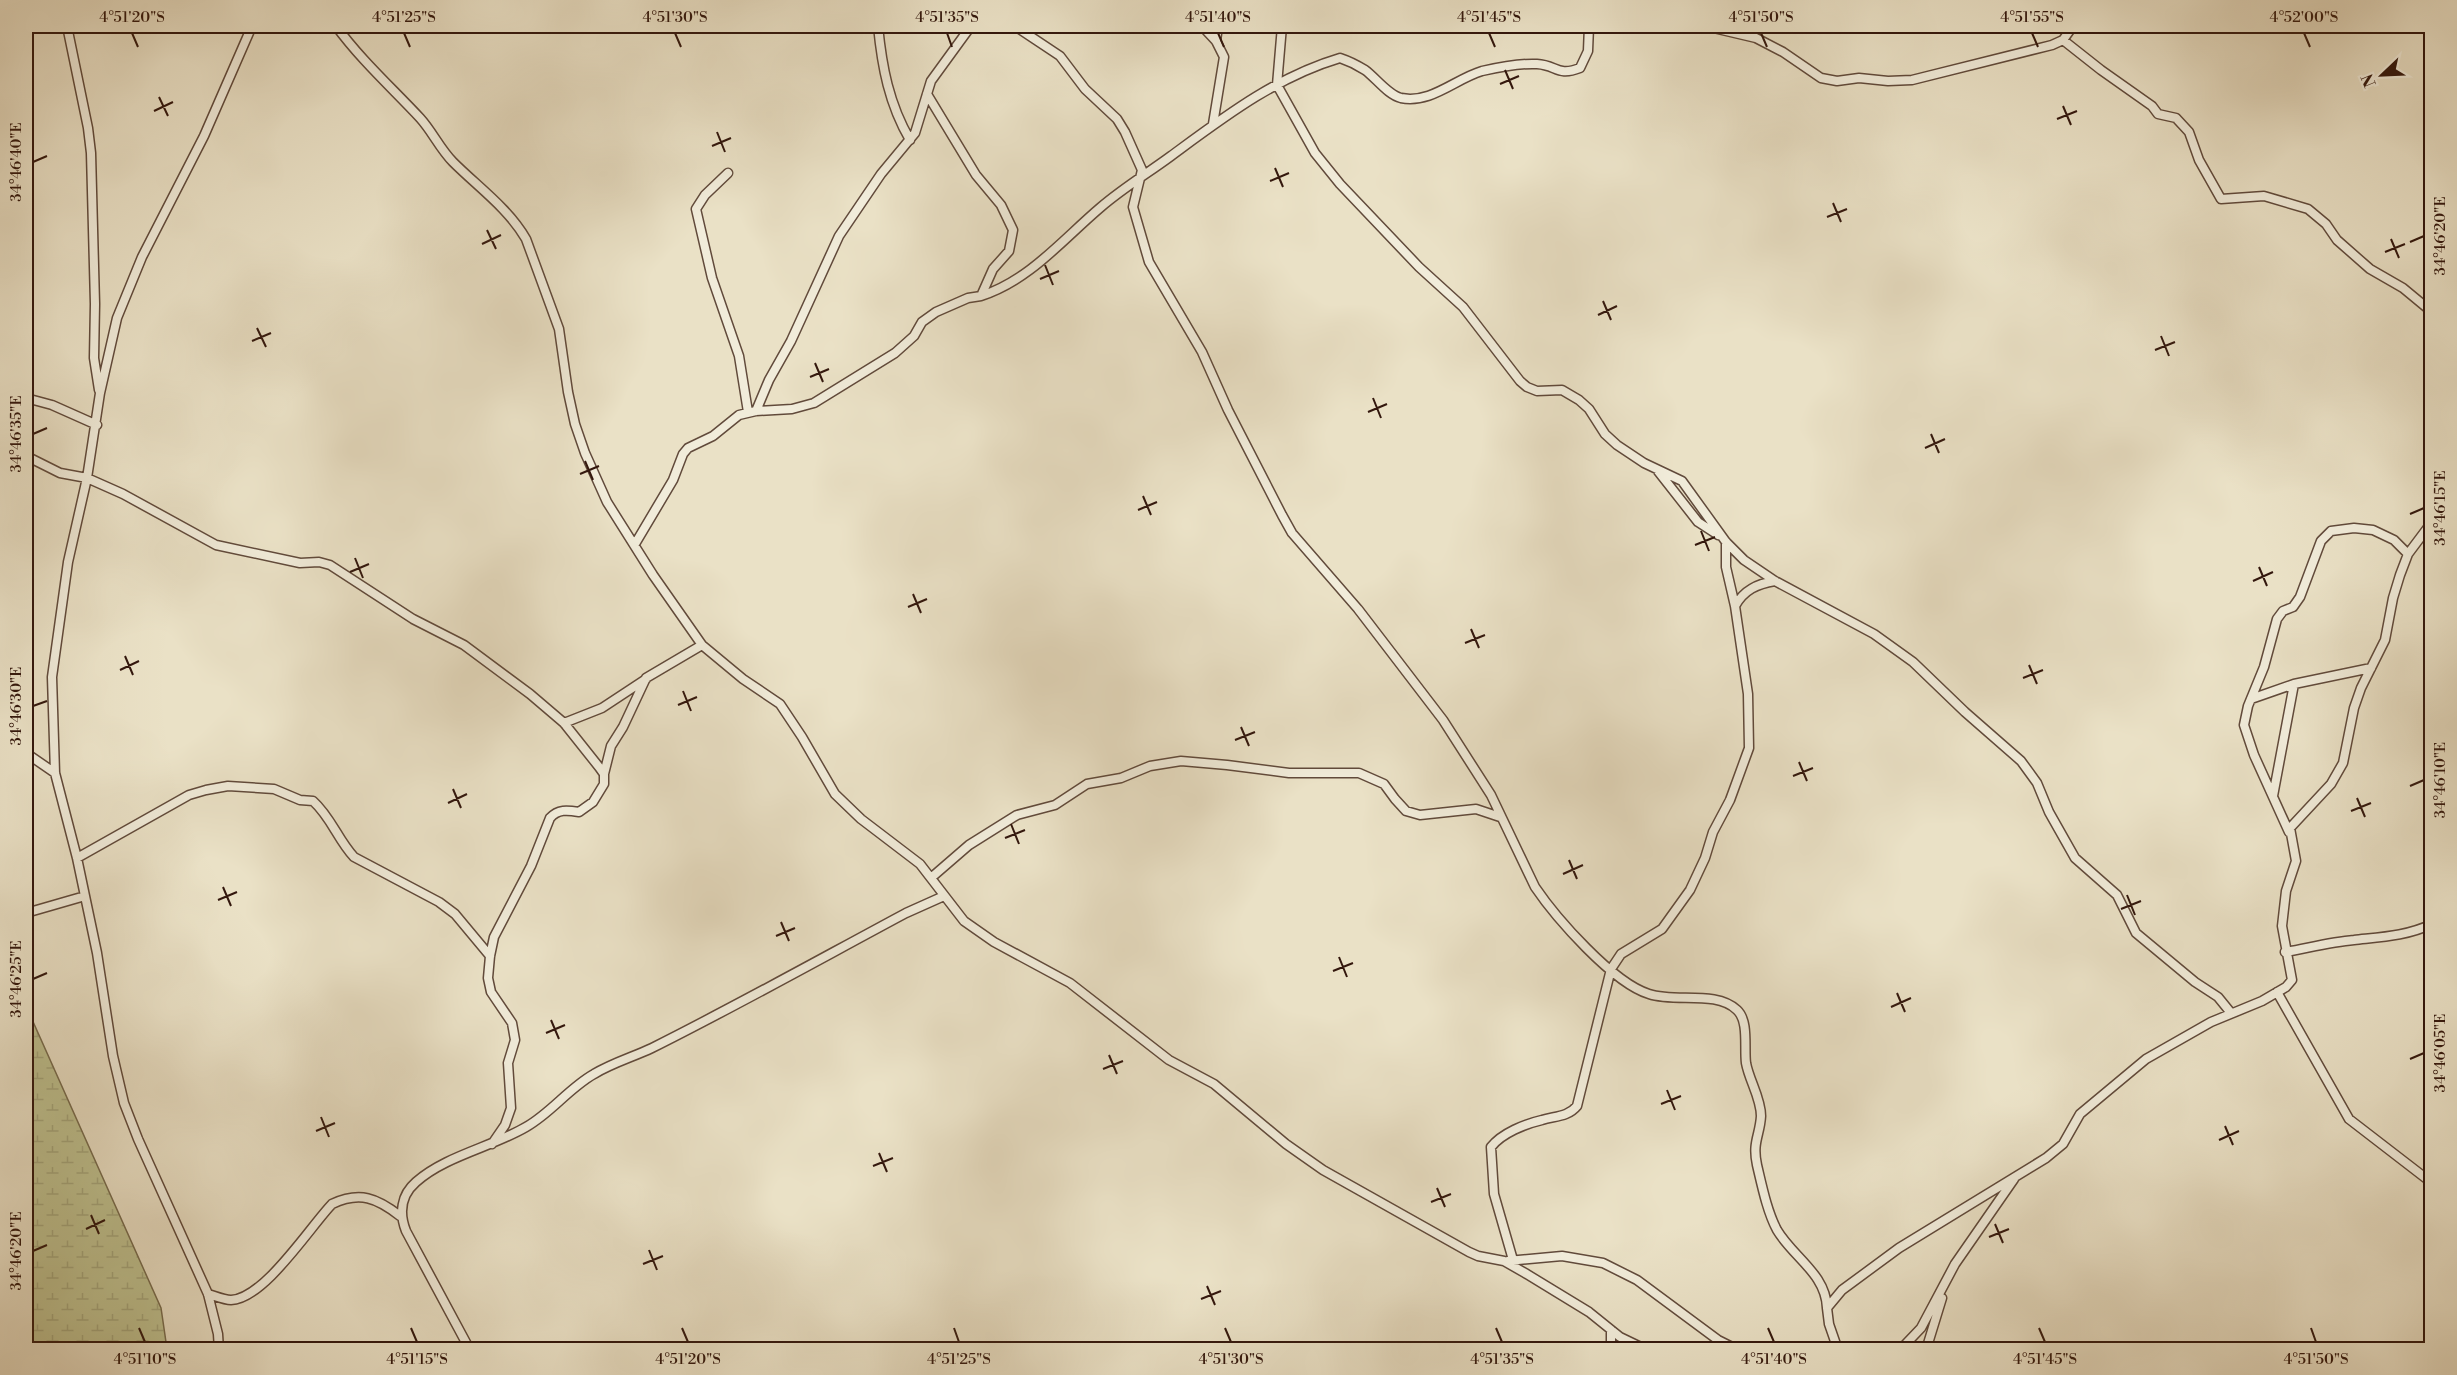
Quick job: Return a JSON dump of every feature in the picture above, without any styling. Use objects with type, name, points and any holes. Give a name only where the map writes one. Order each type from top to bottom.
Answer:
[{"type":"street","points":[[67,26],[88,128],[95,304],[94,358],[100,393]]},
{"type":"street","points":[[219,1350],[218,1334],[208,1294],[124,1103],[113,1056],[97,953],[77,858],[55,773],[52,699],[56,641],[68,562],[87,478],[100,393],[111,341],[124,297],[204,136],[252,26]]},
{"type":"street","points":[[336,26],[369,67],[419,117],[451,160],[492,198],[526,239],[559,329],[568,392],[585,453],[607,502],[653,575],[702,645],[742,680],[780,704],[835,794],[861,819],[920,864],[964,921],[994,942],[1070,983],[1169,1060],[1214,1084],[1286,1144],[1323,1170],[1469,1252],[1478,1256],[1508,1260],[1562,1256],[1603,1263],[1637,1280],[1718,1340],[1738,1350]]},
{"type":"street","points":[[878,26],[883,74],[889,96],[898,120],[910,140]]},
{"type":"street","points":[[752,412],[848,219],[915,133],[931,81],[971,26]]},
{"type":"street","points":[[1015,26],[1060,56],[1096,102],[1117,119],[1140,162],[1141,177],[1134,194],[1133,207],[1149,262],[1202,352],[1228,410],[1292,533],[1358,609],[1431,704],[1491,795],[1534,887],[1542,898],[1597,960],[1631,986],[1648,994],[1726,1002],[1739,1011],[1743,1019],[1746,1064],[1760,1107],[1761,1116],[1755,1142],[1756,1161],[1768,1206],[1785,1243],[1820,1281],[1827,1298],[1827,1316],[1838,1350]]},
{"type":"street","points":[[1202,26],[1223,51],[1224,65],[1213,124]]},
{"type":"street","points":[[1216,41],[1218,26]]},
{"type":"street","points":[[1282,26],[1277,85],[1315,153],[1340,184],[1419,267],[1463,307],[1520,381],[1537,391],[1562,390],[1579,400],[1589,409],[1597,424],[1611,440],[1658,471],[1682,481],[1723,539],[1744,560],[1775,581],[1896,648],[1932,679],[1965,712],[2012,752],[2037,783],[2075,858],[2117,895],[2136,933],[2195,982],[2218,997],[2232,1013]]},
{"type":"street","points":[[634,544],[688,448],[713,436],[739,415],[792,409],[814,403],[895,353],[914,336],[922,322],[936,312],[968,298],[1000,289],[1020,278],[1101,207],[1243,103],[1277,85],[1340,58],[1364,69],[1397,97],[1413,100],[1480,72],[1513,65],[1540,64],[1567,73],[1580,68],[1588,51],[1589,26]]},
{"type":"street","points":[[1705,26],[1756,38],[1783,52],[1821,78],[1838,81],[1859,78],[1888,81],[1912,80],[1999,60],[2063,40],[2073,26]]},
{"type":"street","points":[[2063,40],[2100,70],[2152,106],[2158,114],[2173,116],[2182,124],[2195,145],[2199,160],[2221,199],[2264,196],[2308,209],[2326,224],[2337,240],[2370,268],[2403,288],[2432,312]]},
{"type":"street","points":[[927,94],[976,175],[1001,205],[1013,230],[1009,250],[993,269],[981,296]]},
{"type":"street","points":[[728,174],[705,195],[696,209],[712,278],[739,356],[752,412]]},
{"type":"street","points":[[26,398],[52,405],[97,424]]},
{"type":"street","points":[[26,456],[60,472],[87,478],[151,508],[198,537],[216,545],[300,563],[319,562],[330,565],[413,619],[464,645],[530,694],[564,723],[604,774]]},
{"type":"street","points":[[1647,1350],[1628,1342],[1589,1312],[1508,1260],[1494,1194],[1491,1147],[1497,1139],[1507,1134],[1540,1120],[1568,1114],[1577,1106],[1611,969],[1621,954],[1662,929],[1690,890],[1705,858],[1713,832],[1730,801],[1749,748],[1748,694],[1723,539],[1698,522],[1658,471]]},
{"type":"street","points":[[2289,832],[2292,825],[2331,784],[2343,763],[2354,708],[2361,688],[2385,640],[2393,598],[2408,554],[2432,522]]},
{"type":"street","points":[[1827,1308],[1842,1290],[1899,1248],[2046,1158],[2063,1144],[2080,1114],[2146,1059],[2186,1035],[2277,992],[2292,980],[2282,926],[2284,907],[2296,861],[2289,832],[2247,739],[2244,725],[2251,699],[2264,667],[2277,619],[2283,611],[2293,607],[2300,597],[2318,547],[2327,535],[2340,529],[2373,530],[2394,540],[2408,554]]},
{"type":"street","points":[[1735,606],[1740,596],[1750,588],[1775,581]]},
{"type":"street","points":[[564,723],[602,708],[646,678],[702,645]]},
{"type":"street","points":[[2251,699],[2294,684],[2371,668]]},
{"type":"street","points":[[492,1143],[505,1125],[511,1108],[508,1063],[515,1040],[512,1023],[491,992],[488,978],[494,937],[536,856],[543,830],[550,818],[554,813],[564,810],[579,812],[594,802],[604,784],[604,774],[611,746],[623,727],[646,678]]},
{"type":"street","points":[[2273,797],[2294,684]]},
{"type":"street","points":[[26,753],[55,773]]},
{"type":"street","points":[[932,877],[969,845],[1017,815],[1055,804],[1088,784],[1121,778],[1150,766],[1181,761],[1289,773],[1359,772],[1384,784],[1406,811],[1420,815],[1476,809],[1500,816]]},
{"type":"street","points":[[77,858],[189,795],[228,786],[274,789],[300,800],[313,801],[354,857],[439,902],[455,914],[490,956]]},
{"type":"street","points":[[26,913],[85,896]]},
{"type":"street","points":[[470,1350],[400,1216],[401,1206],[415,1182],[438,1167],[511,1136],[535,1122],[586,1078],[597,1072],[652,1048],[906,913],[944,896]]},
{"type":"street","points":[[2285,952],[2355,939],[2376,939],[2411,932],[2432,924]]},
{"type":"street","points":[[2277,992],[2349,1119],[2432,1184]]},
{"type":"street","points":[[1900,1350],[1921,1328],[1947,1278],[2018,1174]]},
{"type":"street","points":[[208,1294],[231,1300],[246,1295],[287,1259],[332,1204],[354,1196],[373,1199],[385,1204],[400,1216]]},
{"type":"street","points":[[1926,1350],[1947,1278]]},
{"type":"street","points":[[1611,1330],[1611,1350]]},
{"type":"green space","points":[[26,1006],[161,1308],[167,1349],[26,1349]]}]
